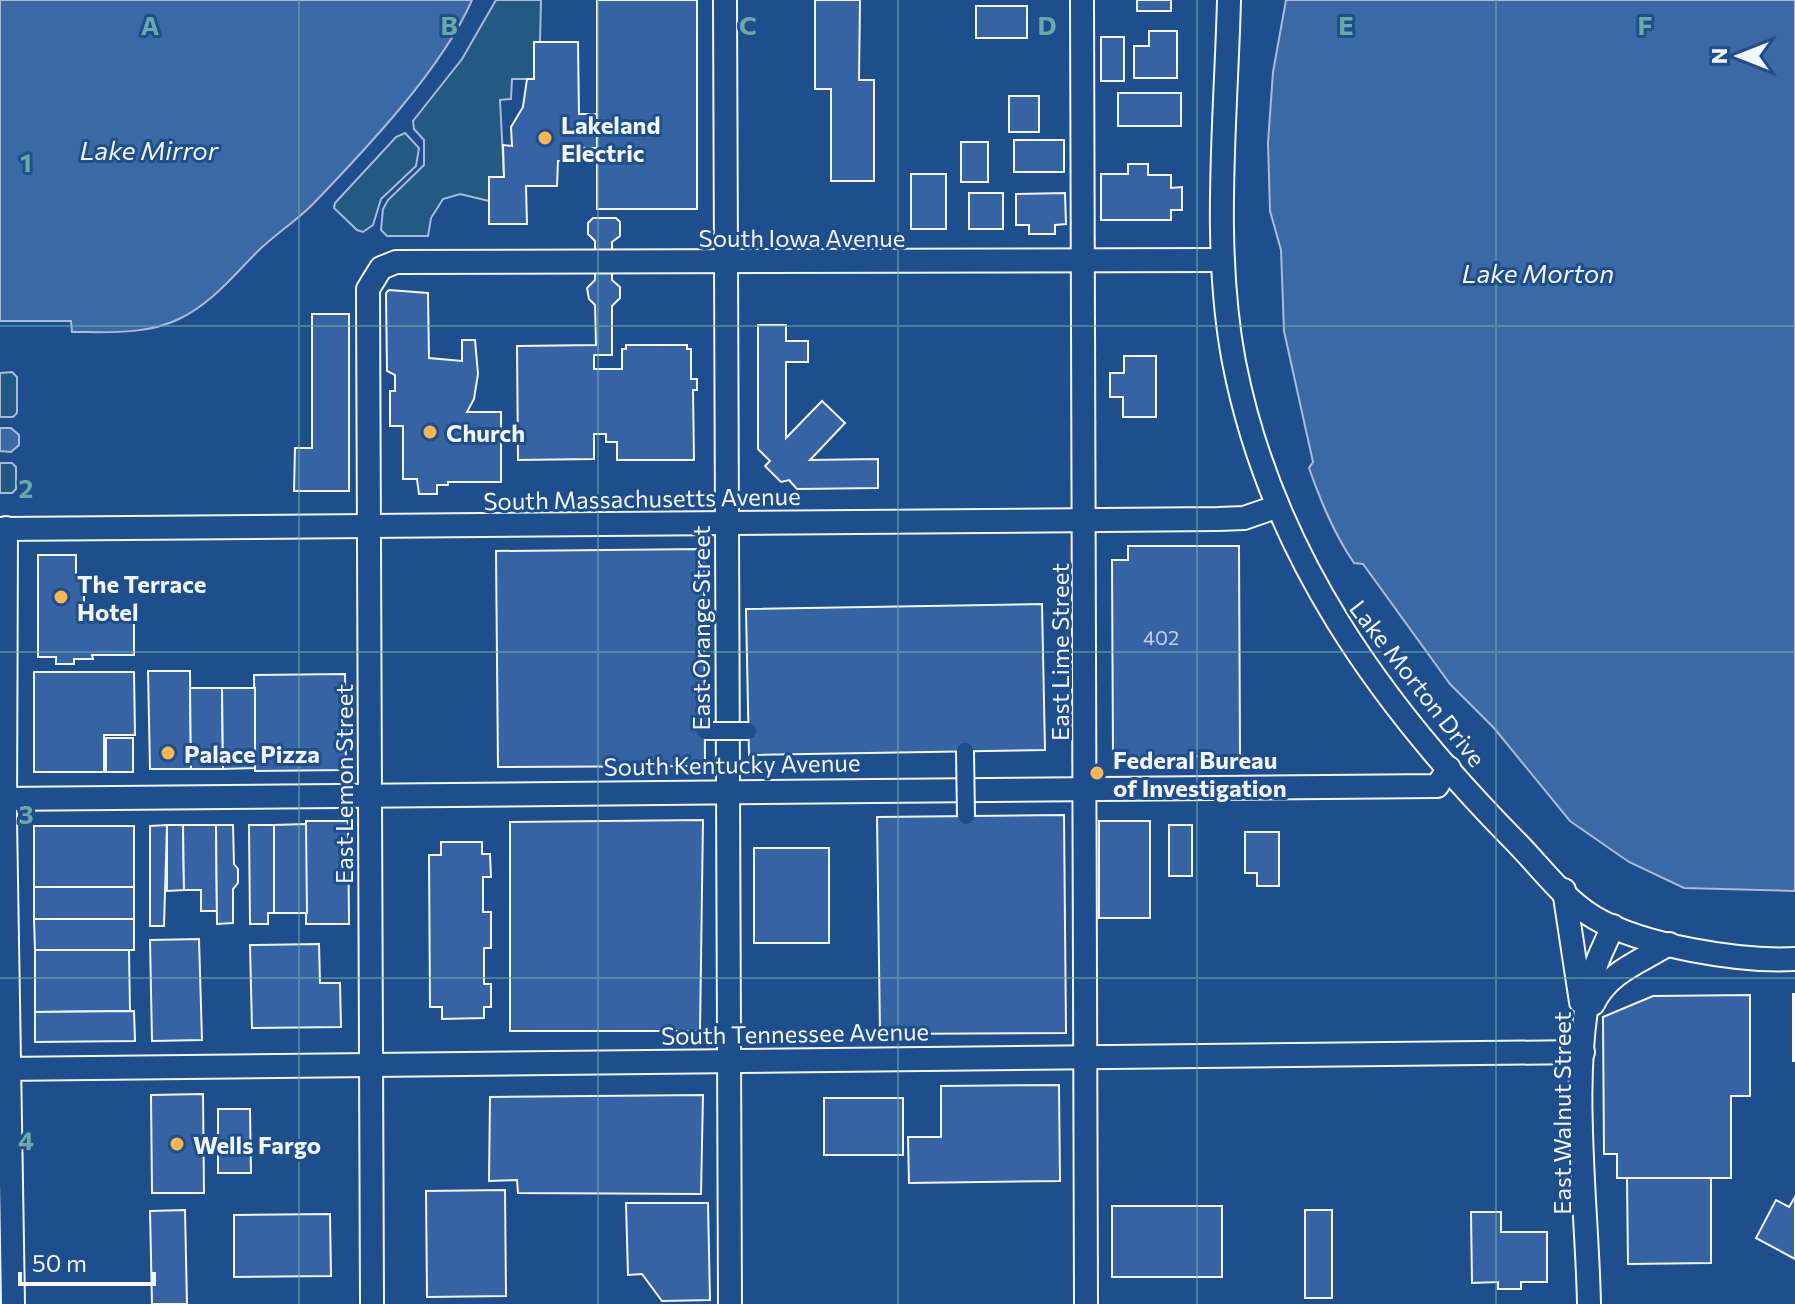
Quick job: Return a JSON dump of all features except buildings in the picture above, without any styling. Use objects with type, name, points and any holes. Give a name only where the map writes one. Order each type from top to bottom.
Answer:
[{"type":"street","name":"East Orange Street","points":[[725,0],[730,1304]]},
{"type":"street","name":"East Lime Street","points":[[1082,0],[1086,520],[1086,1304]]},
{"type":"street","name":"Lake Morton Drive","points":[[1229,0],[1223,260],[1226,306],[1243,402],[1276,507],[1343,635],[1449,768],[1582,909],[1613,926],[1669,944],[1775,960],[1795,959]]},
{"type":"street","name":"South Iowa Avenue","points":[[381,268],[396,262],[1223,260]]},
{"type":"street","name":"East Lemon Street","points":[[372,1304],[368,289],[381,268]]},
{"type":"street","name":"South Massachusetts Avenue","points":[[3,528],[1244,518],[1276,507]]},
{"type":"street","points":[[3,528],[4,1069],[13,1304]]},
{"type":"street","points":[[705,731],[748,731]]},
{"type":"street","points":[[965,751],[966,816]]},
{"type":"street","name":"South Kentucky Avenue","points":[[3,799],[1084,786],[1437,786],[1449,768]]},
{"type":"street","points":[[1564,890],[1583,1023]]},
{"type":"street","name":"East Walnut Street","points":[[1589,1304],[1583,1186],[1583,1023],[1592,974],[1613,926]]},
{"type":"street","points":[[1583,1023],[1602,985],[1669,944]]},
{"type":"street","name":"South Tennessee Avenue","points":[[4,1069],[1583,1052]]},
{"type":"shaded area","points":[[496,0],[541,0],[540,42],[534,42],[534,79],[512,79],[511,99],[500,100],[504,177],[489,177],[489,201],[460,194],[443,199],[431,218],[428,236],[387,236],[381,230],[383,209],[388,200],[424,165],[424,140],[414,129],[413,121],[462,59]]},
{"type":"shaded area","points":[[405,133],[419,148],[416,166],[381,199],[373,225],[363,232],[357,230],[334,208],[335,203],[396,137]]},
{"type":"shaded area","points":[[12,372],[17,377],[17,413],[13,417],[0,417],[0,373]]},
{"type":"shaded area","points":[[0,463],[12,463],[16,467],[16,489],[12,493],[0,493]]},
{"type":"water","name":"Lake Mirror","points":[[0,0],[472,0],[442,53],[401,108],[312,205],[212,297],[191,313],[153,328],[127,332],[72,332],[71,321],[0,321]]},
{"type":"water","name":"Lake Morton","points":[[1286,0],[1795,0],[1795,891],[1684,888],[1629,862],[1570,821],[1494,728],[1450,684],[1363,564],[1354,563],[1340,541],[1309,468],[1313,462],[1284,331],[1281,250],[1270,211],[1268,143],[1273,72]]},
{"type":"water","points":[[0,428],[11,428],[19,435],[19,445],[11,452],[0,451]]},
{"type":"place","name":"Lakeland Electric","points":[[545,138]]},
{"type":"place","name":"Church","points":[[430,432]]},
{"type":"place","name":"The Terrace Hotel","points":[[61,597]]},
{"type":"place","name":"Palace Pizza","points":[[168,753]]},
{"type":"place","name":"Federal Bureau of Investigation","points":[[1097,773]]},
{"type":"place","name":"Wells Fargo","points":[[177,1144]]}]
